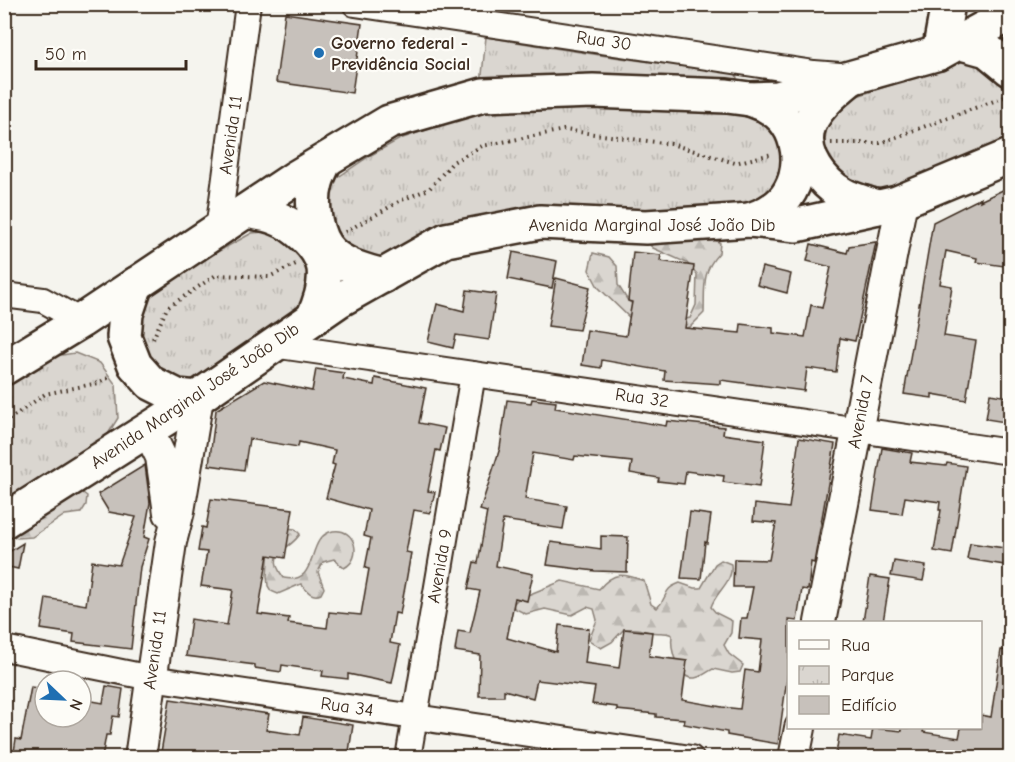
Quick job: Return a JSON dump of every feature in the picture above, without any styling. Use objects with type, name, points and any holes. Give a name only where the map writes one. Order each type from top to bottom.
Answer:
[{"type":"main road","points":[[948,4],[949,47]]},
{"type":"main road","points":[[4,368],[81,321],[246,211],[389,122],[483,96],[593,91],[727,96],[750,99],[778,98],[949,47],[1011,15]]},
{"type":"main road","points":[[949,47],[987,50],[1011,69]]},
{"type":"main road","points":[[854,76],[836,90],[813,116],[807,133],[810,157],[817,172],[842,194],[889,204]]},
{"type":"main road","points":[[750,99],[768,106],[783,118],[793,134],[798,153],[798,171],[787,196],[767,214],[750,220]]},
{"type":"main road","name":"Avenida Marginal José João Dib","points":[[4,520],[198,398],[338,301],[446,240],[540,222],[646,227],[750,220],[797,225],[889,204],[1011,156]]},
{"type":"main road","points":[[325,161],[315,184],[315,218],[322,244],[332,255],[362,270],[383,276]]},
{"type":"main road","points":[[246,211],[275,218],[296,229],[315,249],[324,267],[324,284],[313,318]]},
{"type":"main road","points":[[136,284],[126,314],[124,337],[135,365],[148,430]]},
{"type":"main road","points":[[81,321],[102,334],[151,383],[177,396],[198,398]]},
{"type":"street","name":"Avenida 11","points":[[218,230],[248,4]]},
{"type":"street","name":"Rua 30","points":[[355,4],[411,8],[814,73],[854,76]]},
{"type":"street","name":"Avenida 7","points":[[820,621],[858,430],[889,204]]},
{"type":"street","points":[[4,295],[43,300],[81,321]]},
{"type":"street","name":"Rua 32","points":[[273,345],[1011,452]]},
{"type":"street","name":"Avenida 9","points":[[408,758],[472,374]]},
{"type":"street","name":"Avenida 11","points":[[140,758],[171,542],[179,511],[198,398]]},
{"type":"street","name":"Avenida 11","points":[[148,430],[161,457],[171,542]]},
{"type":"street","name":"Rua 34","points":[[4,648],[151,678],[691,758]]},
{"type":"street","points":[[794,758],[800,729]]},
{"type":"green space","points":[[486,37],[651,62],[706,64],[727,69],[736,74],[737,78],[734,82],[481,84]]},
{"type":"green space","points":[[967,58],[1010,77],[1010,145],[1001,152],[870,195],[837,178],[824,148],[827,125],[836,107],[848,99]]},
{"type":"green space","points":[[565,105],[713,113],[737,111],[770,120],[787,138],[783,192],[723,214],[384,259],[352,253],[327,224],[329,192],[334,180],[400,139],[458,119],[518,106]]},
{"type":"green space","points":[[252,233],[282,235],[308,255],[310,306],[191,383],[163,372],[148,356],[140,336],[141,320],[149,298],[160,288],[211,255]]},
{"type":"green space","points":[[706,234],[720,243],[719,253],[707,274],[704,288],[704,313],[690,327],[677,331],[630,318],[598,287],[589,270],[593,253],[609,257],[617,266],[618,285],[628,301],[655,318],[674,322],[690,318],[696,305],[697,274],[687,263],[653,248],[645,240]]},
{"type":"green space","points":[[75,353],[100,363],[116,385],[118,418],[103,442],[5,508],[5,385],[48,357]]},
{"type":"green space","points":[[79,490],[87,496],[86,505],[81,513],[65,515],[32,537],[17,538],[9,534]]},
{"type":"green space","points":[[286,528],[295,529],[300,534],[277,557],[278,569],[284,578],[296,578],[303,574],[308,568],[318,542],[324,535],[333,531],[341,531],[352,539],[355,551],[350,564],[344,568],[334,559],[323,562],[318,572],[324,588],[321,594],[312,594],[301,584],[278,594],[271,591],[268,586],[269,547]]},
{"type":"green space","points":[[721,560],[731,564],[730,576],[711,607],[716,613],[732,621],[731,633],[724,645],[729,654],[743,665],[740,672],[732,673],[713,669],[702,676],[689,677],[679,669],[676,662],[672,635],[624,629],[612,642],[601,648],[589,640],[597,620],[594,609],[587,607],[572,615],[545,609],[526,614],[514,608],[513,604],[518,599],[562,581],[599,589],[615,576],[625,575],[644,581],[651,604],[657,608],[670,588],[680,583],[701,588],[715,564]]},
{"type":"building","name":"Governo federal - Previdência Social","points":[[285,13],[362,24],[352,93],[276,82]]},
{"type":"building","points":[[1011,186],[1011,267],[976,262],[977,258],[946,251],[940,284],[952,286],[944,336],[976,341],[966,400],[932,394],[932,398],[904,394],[933,222]]},
{"type":"building","points":[[876,242],[855,341],[840,338],[836,372],[807,368],[804,391],[721,380],[721,384],[664,380],[665,371],[602,360],[601,368],[582,365],[587,330],[626,336],[632,302],[628,301],[633,252],[661,255],[660,261],[694,266],[685,328],[740,333],[741,324],[773,328],[773,333],[805,337],[811,305],[822,308],[831,267],[807,261],[811,244],[847,253],[849,246]]},
{"type":"building","points":[[513,252],[557,261],[552,288],[508,279]]},
{"type":"building","points":[[762,267],[791,274],[787,293],[757,285]]},
{"type":"building","points":[[556,278],[590,287],[579,330],[548,326]]},
{"type":"building","points":[[467,290],[496,294],[489,340],[456,335],[453,348],[428,342],[437,304],[464,311]]},
{"type":"building","points":[[316,369],[344,373],[343,379],[374,385],[375,378],[426,388],[419,423],[445,428],[440,451],[436,450],[428,491],[435,492],[430,513],[414,510],[406,552],[411,553],[405,587],[400,614],[395,613],[390,643],[400,645],[392,683],[348,674],[348,679],[322,676],[323,671],[282,665],[281,672],[255,668],[255,665],[186,656],[191,619],[227,625],[233,590],[201,586],[207,552],[198,551],[202,527],[206,528],[211,499],[293,509],[285,558],[268,555],[258,614],[289,618],[288,623],[327,628],[329,612],[361,615],[369,569],[365,568],[371,538],[364,536],[369,510],[326,498],[335,465],[332,464],[335,450],[299,442],[298,447],[249,439],[244,470],[209,465],[216,410],[264,381],[312,391]]},
{"type":"building","points":[[990,394],[1009,397],[1005,422],[986,419]]},
{"type":"building","points":[[532,399],[556,402],[555,408],[666,426],[667,421],[724,427],[723,434],[765,440],[759,487],[723,482],[724,476],[686,471],[684,484],[658,481],[659,478],[630,473],[632,462],[575,456],[574,460],[533,453],[525,499],[567,506],[563,529],[503,520],[496,566],[533,574],[527,601],[515,598],[507,638],[556,652],[559,625],[589,629],[585,663],[619,668],[624,629],[652,632],[649,656],[687,661],[682,700],[722,707],[740,709],[745,670],[758,672],[762,640],[739,638],[741,618],[747,618],[753,587],[733,587],[734,559],[769,560],[776,523],[753,521],[755,504],[789,508],[799,438],[835,444],[814,563],[811,562],[808,590],[802,589],[797,621],[787,621],[787,679],[778,744],[727,735],[727,732],[684,724],[685,719],[656,717],[656,714],[617,710],[617,707],[592,704],[595,687],[537,680],[533,698],[504,690],[504,696],[479,696],[480,655],[455,651],[458,631],[470,633],[480,591],[468,589],[474,562],[478,563],[487,512],[480,510],[500,448],[507,400],[531,403]]},
{"type":"building","points":[[882,448],[912,453],[910,462],[966,466],[952,554],[934,551],[941,510],[939,510],[940,502],[905,497],[902,514],[872,510]]},
{"type":"building","points":[[145,465],[150,503],[144,537],[149,539],[140,567],[131,649],[73,642],[74,634],[41,629],[46,598],[86,605],[92,561],[119,565],[136,517],[109,512],[98,494]]},
{"type":"building","points":[[690,512],[711,515],[701,579],[681,578]]},
{"type":"building","points":[[601,536],[628,537],[627,572],[547,565],[551,542],[601,549]]},
{"type":"building","points":[[23,543],[18,569],[4,566],[4,555]]},
{"type":"building","points":[[970,543],[1011,549],[1011,566],[967,559]]},
{"type":"building","points":[[894,561],[926,566],[923,581],[891,576]]},
{"type":"building","points":[[870,576],[890,579],[883,621],[863,621]]},
{"type":"building","points":[[1001,650],[1011,651],[1011,758],[916,758],[890,753],[889,758],[860,758],[836,754],[839,735],[871,740],[873,729],[902,731],[902,729],[924,729],[923,732],[959,738],[961,729],[982,729],[982,715],[991,717]]},
{"type":"building","points":[[106,686],[123,689],[119,717],[113,716],[110,735],[106,735],[102,758],[13,758],[16,739],[21,740],[31,687],[33,687],[33,729],[93,729],[93,701],[103,703]]},
{"type":"building","points":[[170,699],[269,714],[266,730],[300,735],[303,717],[353,725],[348,758],[160,758]]},
{"type":"place","name":"Governo federal - Previdência Social","points":[[319,53]]}]
